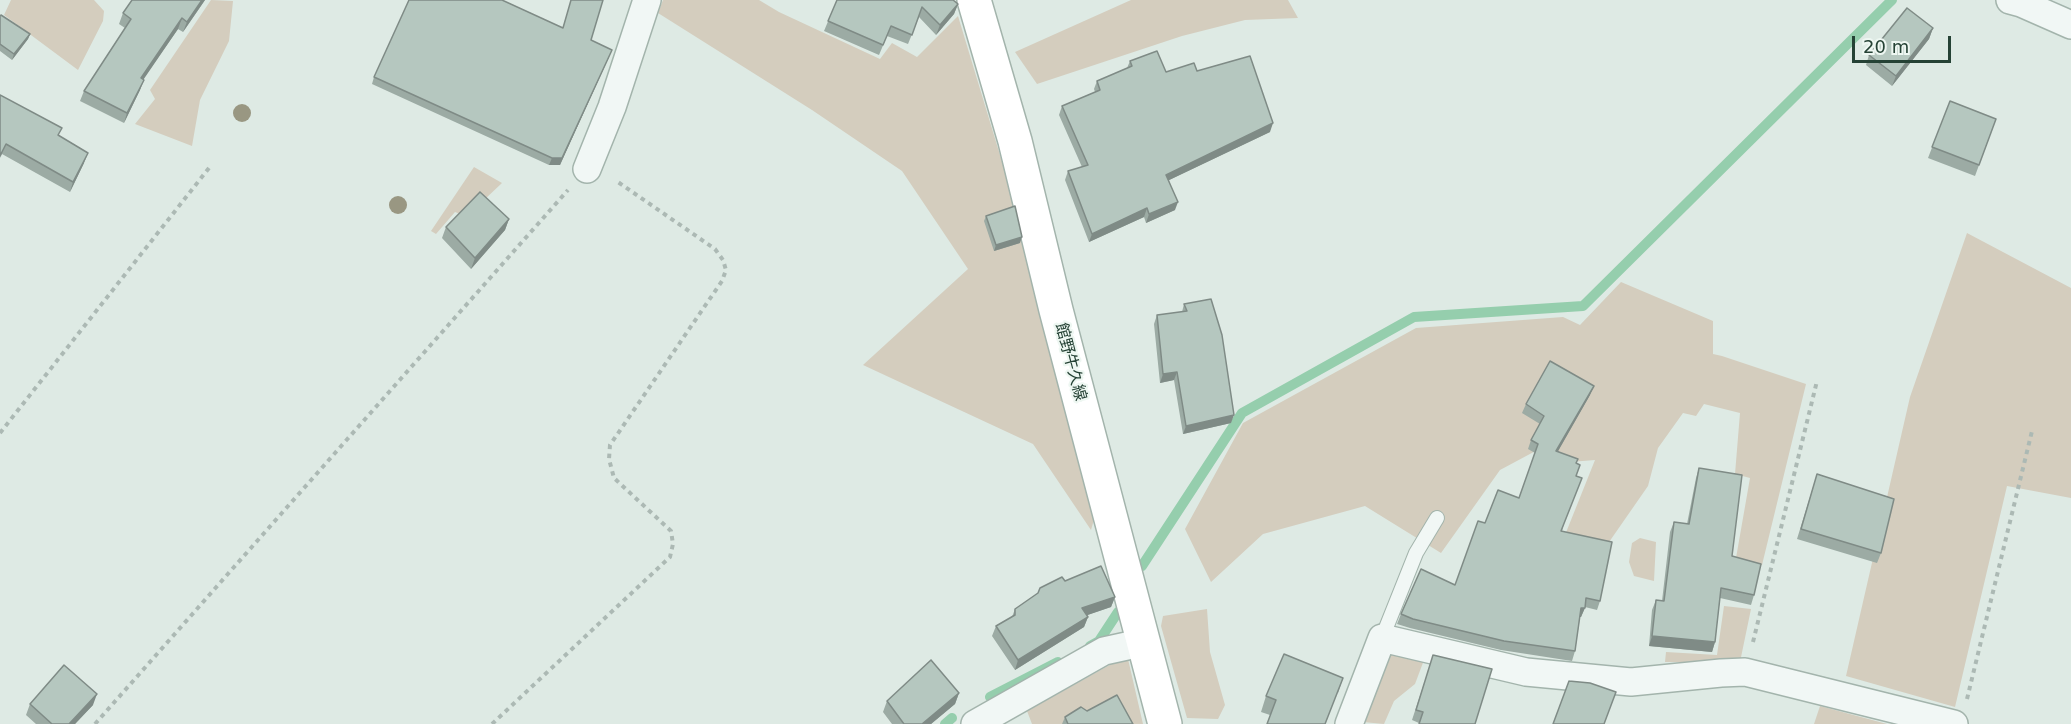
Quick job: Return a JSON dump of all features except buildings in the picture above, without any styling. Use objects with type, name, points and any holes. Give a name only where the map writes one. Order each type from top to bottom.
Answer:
[{"type":"main road","name":"館野牛久線","points":[[974,0],[1015,141],[1056,310],[1165,724]]},
{"type":"street","points":[[587,169],[612,107],[647,0]]},
{"type":"street","points":[[2010,0],[2071,25]]},
{"type":"street","points":[[1349,724],[1382,638],[1526,672],[1631,682],[1721,672],[1745,672],[1960,713]]},
{"type":"street","points":[[975,724],[1104,651],[1145,642]]},
{"type":"lane","points":[[1382,638],[1416,553],[1437,518]]},
{"type":"path","points":[[0,434],[209,168]]},
{"type":"path","points":[[95,724],[587,169],[610,177],[715,249],[723,260],[726,270],[722,281],[610,445],[609,459],[614,478],[671,531],[674,544],[670,557],[492,724]]},
{"type":"path","points":[[1745,672],[1817,381]]},
{"type":"path","points":[[1960,713],[2032,431]]},
{"type":"shaded area","points":[[11,0],[94,0],[104,11],[103,21],[78,70],[4,15]]},
{"type":"shaded area","points":[[211,0],[233,1],[229,41],[200,100],[192,146],[135,124],[155,99],[150,90]]},
{"type":"shaded area","points":[[663,0],[759,0],[779,12],[880,59],[892,43],[917,57],[958,16],[1006,175],[1097,509],[1091,530],[1033,444],[863,365],[968,269],[902,171],[812,110],[658,13]]},
{"type":"shaded area","points":[[1131,0],[1288,0],[1298,18],[1245,20],[1182,36],[1037,84],[1015,52]]},
{"type":"shaded area","points":[[474,167],[502,183],[484,200],[460,214],[455,212],[436,234],[431,231]]},
{"type":"shaded area","points":[[1967,233],[2071,288],[2071,498],[2007,486],[1955,707],[1846,676],[1910,397]]},
{"type":"shaded area","points":[[1621,282],[1713,321],[1713,354],[1806,384],[1762,565],[1736,558],[1750,478],[1735,474],[1740,413],[1704,404],[1696,416],[1683,413],[1658,448],[1648,486],[1607,545],[1565,535],[1595,460],[1570,462],[1543,447],[1500,470],[1441,553],[1365,506],[1263,534],[1211,582],[1185,529],[1243,423],[1416,328],[1563,317],[1580,325]]},
{"type":"shaded area","points":[[1640,538],[1656,542],[1654,581],[1634,576],[1629,562],[1632,543]]},
{"type":"shaded area","points":[[1724,606],[1751,609],[1740,662],[1665,662],[1666,652],[1717,655]]},
{"type":"shaded area","points":[[1207,609],[1210,652],[1225,705],[1218,719],[1187,718],[1161,626],[1163,616]]},
{"type":"shaded area","points":[[1389,654],[1424,660],[1415,684],[1394,701],[1384,724],[1363,722]]},
{"type":"shaded area","points":[[1128,659],[1143,724],[1032,724],[1027,711],[1115,662]]},
{"type":"shaded area","points":[[1820,706],[1887,724],[1814,724]]},
{"type":"waterway","points":[[1142,566],[1242,413],[1414,317],[1583,306],[1892,0]]},
{"type":"waterway","points":[[1090,646],[1099,641],[1118,612]]},
{"type":"waterway","points":[[990,697],[1058,662]]},
{"type":"waterway","points":[[945,724],[952,718]]}]
